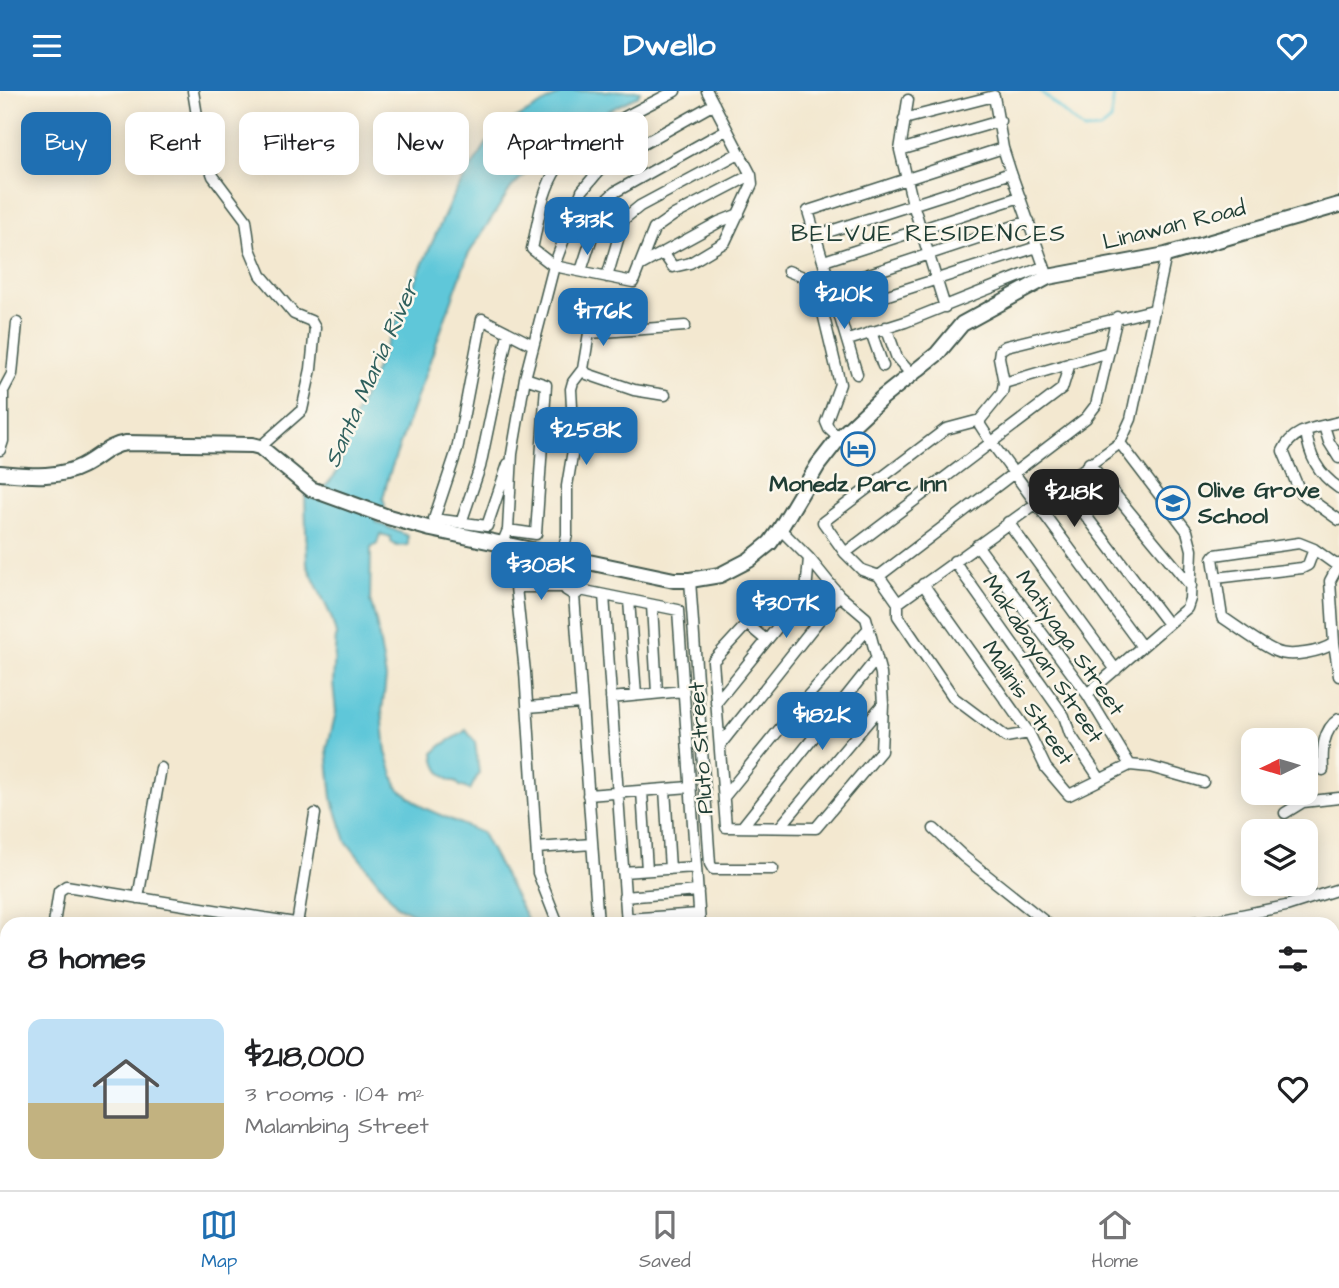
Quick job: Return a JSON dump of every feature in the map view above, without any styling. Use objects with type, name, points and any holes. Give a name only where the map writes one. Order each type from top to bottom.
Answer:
[{"type":"street","points":[[0,473],[59,473],[81,466],[116,444],[126,443],[260,447],[302,410],[311,369],[315,328],[310,321],[294,314],[261,275],[250,250],[246,220],[213,176],[202,146],[193,91]]},
{"type":"street","points":[[676,91],[591,136],[558,167],[547,191],[532,249],[554,266],[633,282],[654,229],[674,215],[751,175]]},
{"type":"street","points":[[664,254],[673,267],[690,263],[725,242],[752,184],[751,175],[707,91]]},
{"type":"street","points":[[848,340],[1046,272],[1003,148],[994,96],[904,119]]},
{"type":"street","points":[[908,100],[900,150],[913,204],[945,307]]},
{"type":"street","points":[[525,378],[546,386],[536,534],[506,536],[512,454],[525,378],[554,266],[582,191],[602,167],[714,104]]},
{"type":"street","points":[[900,150],[1000,121]]},
{"type":"street","points":[[581,271],[603,203],[615,192],[726,130]]},
{"type":"street","points":[[857,374],[808,211],[1003,148]]},
{"type":"street","points":[[607,277],[624,219],[640,206],[739,153]]},
{"type":"street","points":[[797,233],[814,232],[1011,173]]},
{"type":"street","points":[[824,261],[1020,197]]},
{"type":"street","name":"Linawan Road","points":[[260,447],[312,489],[388,517],[431,529],[506,536],[568,557],[674,580],[720,575],[749,559],[770,543],[817,465],[839,438],[883,397],[937,353],[962,324],[1046,272],[1166,255],[1339,205]]},
{"type":"street","points":[[639,266],[719,222],[739,214]]},
{"type":"street","points":[[830,287],[1029,221]]},
{"type":"street","points":[[838,311],[1037,247]]},
{"type":"street","points":[[898,603],[1120,443],[1131,419],[1166,255]]},
{"type":"street","points":[[788,271],[811,280],[817,288],[840,384],[826,422],[839,438]]},
{"type":"street","points":[[1029,733],[1006,737],[954,698],[898,616],[898,603],[879,576],[862,570],[823,521],[946,429],[979,420],[1002,393],[1004,383],[999,357],[1000,350],[1006,346],[1153,310]]},
{"type":"street","points":[[879,576],[1086,418],[1097,405],[1117,317]]},
{"type":"street","points":[[512,454],[487,526],[434,519],[457,450],[482,319],[533,345]]},
{"type":"street","points":[[0,450],[3,441],[3,391],[12,374],[17,323]]},
{"type":"street","points":[[597,917],[581,703],[577,593],[580,586],[574,580],[568,557],[566,487],[574,444],[571,389],[583,369],[589,333],[685,326]]},
{"type":"street","points":[[886,327],[897,358],[912,375]]},
{"type":"street","points":[[461,523],[480,467],[508,333]]},
{"type":"street","points":[[871,333],[883,366]]},
{"type":"street","points":[[1004,383],[1109,352]]},
{"type":"street","points":[[845,552],[1062,389],[1070,362]]},
{"type":"street","points":[[583,369],[587,374],[634,390],[665,395]]},
{"type":"street","points":[[979,420],[1013,473],[1142,647]]},
{"type":"street","points":[[1339,422],[1296,433],[1283,451],[1300,492],[1339,520]]},
{"type":"street","points":[[1324,426],[1329,442],[1339,458]]},
{"type":"street","points":[[1306,431],[1317,468],[1339,488]]},
{"type":"street","points":[[1087,694],[1187,608],[1191,599],[1192,549],[1187,531],[1120,443]]},
{"type":"street","points":[[1089,463],[1191,586]]},
{"type":"street","points":[[1061,483],[1168,624]]},
{"type":"street","points":[[1008,522],[1116,670]]},
{"type":"street","points":[[780,529],[809,558],[839,595],[866,618],[881,674],[883,704],[780,827]]},
{"type":"street","points":[[1334,643],[1324,650],[1303,653],[1277,652],[1222,617],[1215,555],[1299,543],[1314,549],[1338,566],[1330,581],[1339,676]]},
{"type":"street","name":"Matiyaga Street","points":[[976,545],[1087,694],[1130,765]]},
{"type":"street","points":[[1216,577],[1302,568],[1308,565],[1314,549]]},
{"type":"street","points":[[716,703],[806,592],[809,558]]},
{"type":"street","name":"Makabayan Street","points":[[954,561],[1063,716],[1070,734],[1100,779]]},
{"type":"street","points":[[565,587],[566,583],[574,580]]},
{"type":"street","points":[[690,580],[710,864],[713,869],[773,869]]},
{"type":"street","name":"Malinis Street","points":[[923,584],[1029,733],[1046,768],[1069,795],[1130,765]]},
{"type":"street","points":[[555,917],[538,873],[516,587],[565,587]]},
{"type":"street","points":[[565,587],[568,593],[604,595],[678,610],[700,917]]},
{"type":"street","points":[[604,595],[626,917]]},
{"type":"street","points":[[720,745],[839,595]]},
{"type":"street","points":[[629,600],[636,695]]},
{"type":"street","points":[[652,605],[657,693]]},
{"type":"street","name":"Pluto Street","points":[[766,640],[747,624],[713,661],[726,827],[816,828],[881,751],[883,704]]},
{"type":"street","points":[[724,797],[796,709],[869,628]]},
{"type":"street","points":[[742,827],[877,658]]},
{"type":"street","points":[[611,698],[683,691]]},
{"type":"street","points":[[527,707],[581,703]]},
{"type":"street","points":[[1323,770],[1322,751],[1326,736],[1332,723],[1339,719]]},
{"type":"street","points":[[1130,765],[1150,767],[1203,782]]},
{"type":"street","points":[[138,898],[161,768]]},
{"type":"street","points":[[588,795],[690,787]]},
{"type":"street","points":[[665,789],[670,869]]},
{"type":"street","points":[[642,791],[648,870]]},
{"type":"street","points":[[1285,813],[1303,801],[1339,798]]},
{"type":"street","points":[[300,917],[315,814]]},
{"type":"street","points":[[934,829],[964,857],[1039,917]]},
{"type":"street","points":[[537,848],[592,844]]},
{"type":"street","points":[[623,872],[695,867]]},
{"type":"street","points":[[55,917],[59,891],[66,886],[256,917]]},
{"type":"street","points":[[1231,917],[1286,905],[1339,888]]},
{"type":"street","points":[[624,897],[698,891]]},
{"type":"water","points":[[565,91],[640,91],[638,96],[606,112],[528,112]]},
{"type":"water","points":[[483,149],[483,175],[524,175],[511,188],[468,255],[389,475],[383,498],[385,506],[376,522],[408,536],[408,545],[397,546],[391,542],[391,537],[380,534],[377,544],[371,548],[370,600],[386,678],[382,711],[386,752],[397,787],[424,808],[482,833],[526,917],[420,917],[397,906],[346,841],[332,798],[327,749],[336,712],[333,683],[336,634],[331,616],[307,565],[305,494],[315,499],[338,471],[351,424],[453,196],[469,175]]},
{"type":"water","points":[[466,730],[475,742],[479,773],[470,790],[444,776],[437,766],[434,753]]},
{"type":"waterway","points":[[1040,91],[1084,130],[1100,129],[1111,120],[1114,91]]},
{"type":"place","name":"Monedz Parc Inn","points":[[858,449]]},
{"type":"place","name":"Olive Grove School","points":[[1173,503]]},
{"type":"district","name":"BELVUE RESIDENCES","points":[[929,234]]},
{"type":"water label","name":"Santa Maria River","points":[[372,374]]}]
